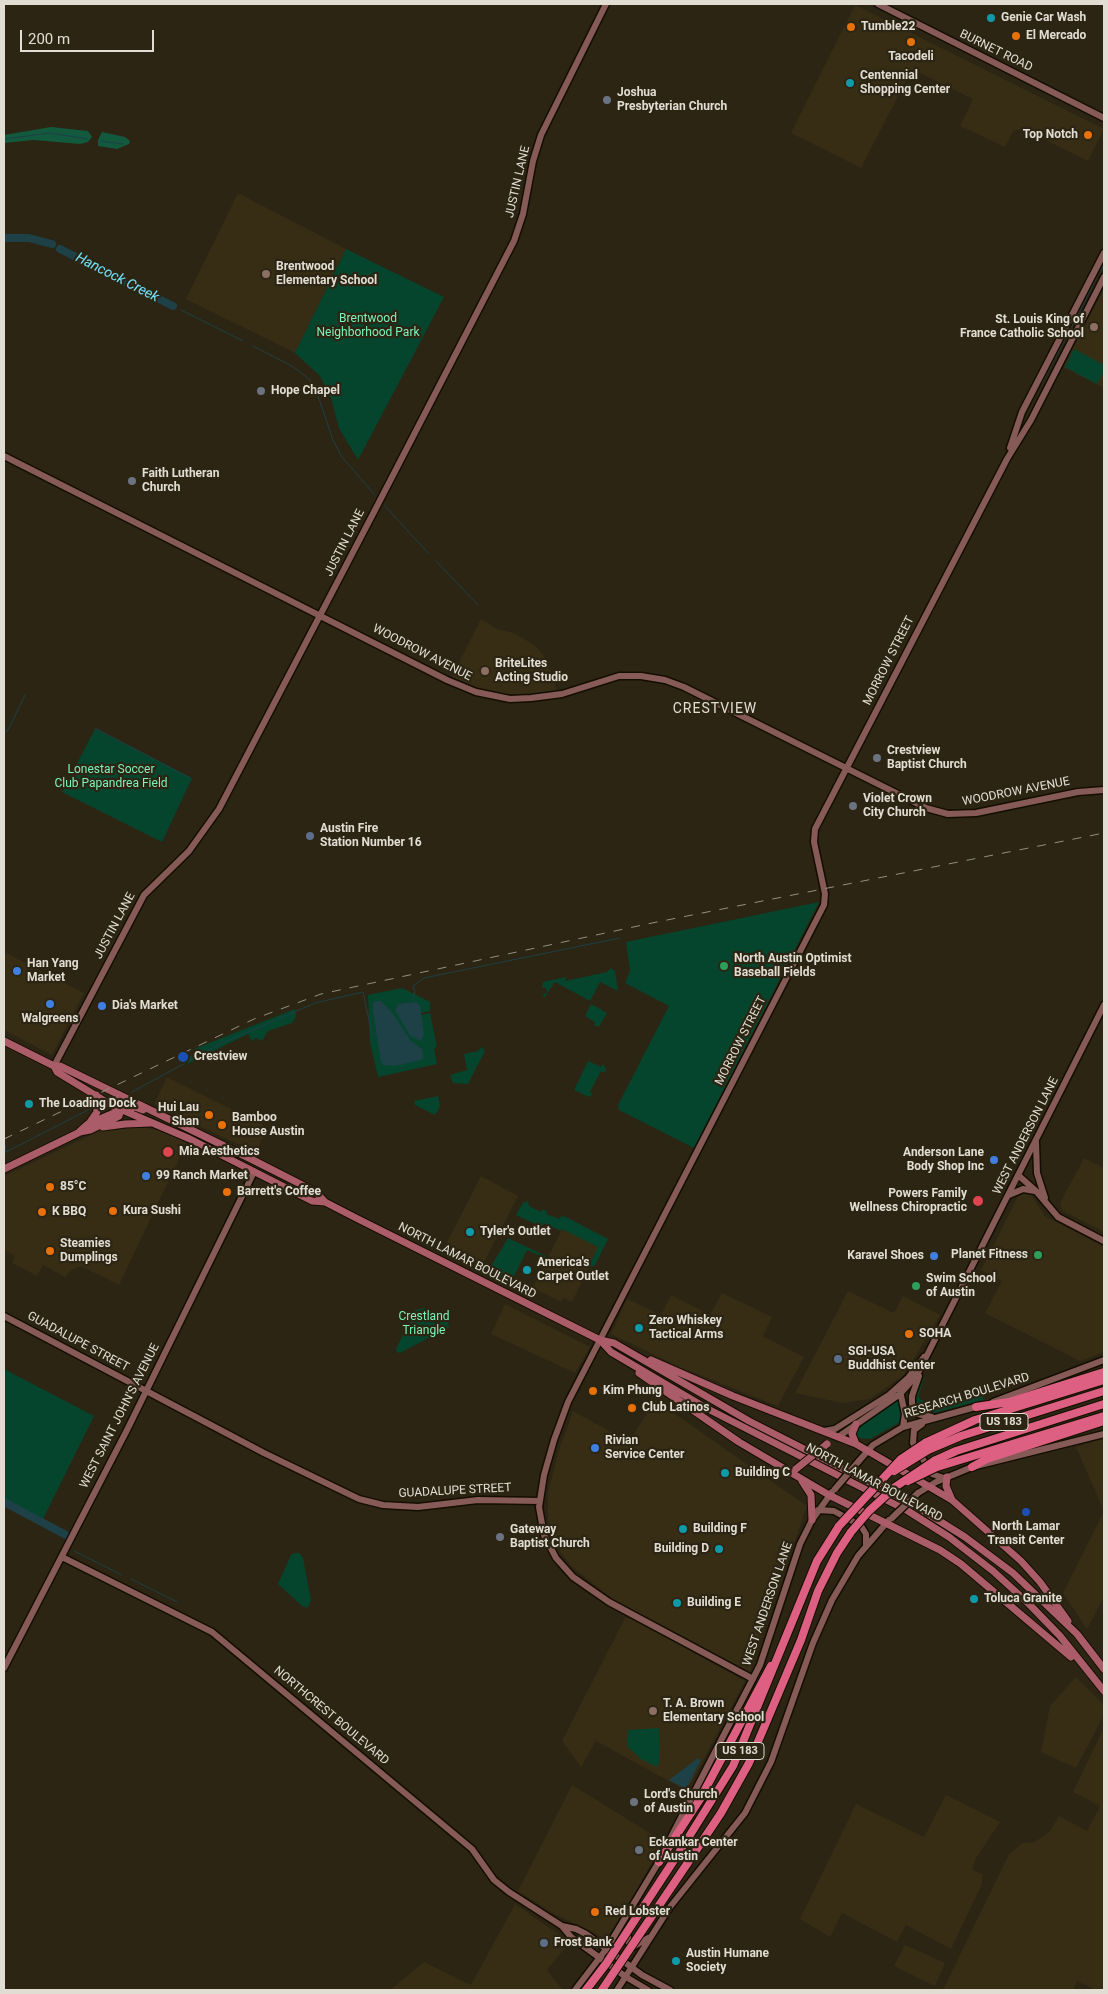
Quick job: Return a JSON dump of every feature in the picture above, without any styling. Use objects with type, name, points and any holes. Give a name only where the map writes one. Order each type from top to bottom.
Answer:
[{"type":"highway","points":[[976,1407],[1009,1402],[1104,1372]]},
{"type":"highway","points":[[927,1446],[975,1420],[1104,1380]]},
{"type":"highway","name":"US 183","points":[[586,1990],[606,1964],[680,1851],[732,1766],[817,1561],[839,1526],[886,1476],[927,1446],[1104,1391]]},
{"type":"highway","name":"US 183","points":[[601,1990],[721,1812],[749,1763],[802,1640],[818,1592],[851,1532],[869,1511],[895,1487],[956,1451],[1104,1404]]},
{"type":"highway","points":[[936,1464],[1104,1416]]},
{"type":"highway","points":[[972,1467],[987,1459],[1104,1422]]},
{"type":"highway","points":[[659,1862],[700,1799],[784,1642]]},
{"type":"main road","name":"NORTH LAMAR BOULEVARD","points":[[4,1041],[54,1066],[60,1066],[118,1094],[316,1192],[325,1202],[600,1340],[614,1343],[749,1421],[914,1505],[955,1530],[1013,1573],[1077,1634],[1104,1668]]},
{"type":"main road","name":"NORTH LAMAR BOULEVARD","points":[[54,1066],[57,1072],[121,1110],[190,1139],[312,1201],[325,1202]]},
{"type":"main road","points":[[118,1094],[121,1100],[121,1110]]},
{"type":"main road","points":[[89,1127],[97,1112],[96,1095]]},
{"type":"main road","points":[[4,1169],[121,1110],[129,1108],[148,1109]]},
{"type":"main road","points":[[89,1127],[151,1123]]},
{"type":"main road","name":"NORTH LAMAR BOULEVARD","points":[[600,1340],[611,1352],[706,1408],[868,1490],[938,1530],[982,1562],[1017,1592],[1050,1625],[1104,1691]]},
{"type":"main road","points":[[637,1355],[856,1444],[952,1500],[1030,1570],[1077,1634]]},
{"type":"main road","points":[[624,1360],[636,1371],[703,1419],[793,1471],[811,1495],[812,1520]]},
{"type":"main road","points":[[856,1424],[852,1434],[856,1444]]},
{"type":"main road","points":[[822,1431],[828,1435],[827,1444]]},
{"type":"main road","points":[[793,1471],[838,1437]]},
{"type":"main road","points":[[798,1477],[885,1524],[940,1550],[961,1564],[1081,1665]]},
{"type":"main road","points":[[946,1477],[946,1486],[952,1500]]},
{"type":"street","name":"JUSTIN LANE","points":[[54,1066],[144,894],[182,858],[211,824],[321,614],[514,240],[523,214],[533,161],[541,135],[606,4]]},
{"type":"street","name":"BURNET ROAD","points":[[878,4],[1104,118]]},
{"type":"street","name":"MORROW STREET","points":[[1007,459],[1022,412],[1104,253]]},
{"type":"street","name":"MORROW STREET","points":[[540,1501],[554,1440],[561,1419],[824,905],[825,894],[814,849],[814,832],[1007,459],[1042,397],[1104,277]]},
{"type":"street","name":"WOODROW AVENUE","points":[[4,456],[321,614],[457,685],[498,697],[521,699],[553,696],[606,678],[648,676],[665,680],[684,686],[926,808],[955,815],[976,813],[1078,792],[1104,790]]},
{"type":"street","name":"WEST ANDERSON LANE","points":[[822,1431],[835,1429],[889,1395],[925,1356],[1104,1005]]},
{"type":"street","points":[[1036,1140],[1037,1173],[1047,1204]]},
{"type":"street","name":"WEST SAINT JOHN'S AVENUE","points":[[4,1668],[62,1557],[254,1172]]},
{"type":"street","points":[[1018,1176],[1036,1191],[1058,1217],[1104,1241]]},
{"type":"street","points":[[1008,1195],[1020,1189],[1036,1191]]},
{"type":"street","name":"GUADALUPE STREET","points":[[4,1316],[319,1481],[359,1499],[383,1505],[418,1507],[478,1500],[540,1501]]},
{"type":"street","name":"WEST ANDERSON LANE","points":[[838,1437],[900,1394],[923,1366],[925,1356]]},
{"type":"street","name":"RESEARCH BOULEVARD","points":[[868,1450],[903,1427],[976,1407],[1104,1360]]},
{"type":"street","points":[[923,1366],[912,1396],[912,1404],[918,1414],[940,1417]]},
{"type":"street","points":[[903,1382],[900,1394],[905,1414],[903,1427]]},
{"type":"street","points":[[927,1420],[914,1430],[913,1443],[932,1474],[946,1477]]},
{"type":"street","points":[[617,1990],[682,1891],[727,1837],[756,1796],[771,1762],[822,1621],[841,1583],[866,1545],[918,1493],[946,1477],[972,1467],[1104,1434]]},
{"type":"street","name":"WEST ANDERSON LANE","points":[[575,1990],[607,1948],[659,1862],[753,1679],[770,1640],[792,1563],[812,1520],[829,1495],[868,1450]]},
{"type":"street","points":[[540,1501],[542,1524],[549,1547],[564,1568],[584,1586],[753,1679]]},
{"type":"street","points":[[818,1510],[834,1511],[861,1526],[866,1534],[866,1545]]},
{"type":"street","name":"NORTHCREST BOULEVARD","points":[[62,1557],[212,1632],[472,1850],[494,1880],[522,1902],[562,1926],[571,1937],[626,1977],[648,1990]]},
{"type":"street","points":[[629,1912],[627,1938],[631,1946],[641,1944],[654,1932]]},
{"type":"street","name":"NORTHCREST BOULEVARD","points":[[562,1926],[576,1928],[607,1948],[632,1968],[670,1990]]},
{"type":"street","points":[[583,1980],[601,1990]]},
{"type":"shaded area","points":[[855,5],[1104,129],[1088,161],[1025,130],[1014,130],[1005,147],[960,126],[973,99],[912,69],[861,168],[791,133]]},
{"type":"shaded area","name":"Brentwood Elementary School","points":[[238,193],[346,249],[295,353],[186,299]]},
{"type":"shaded area","name":"St. Louis King of France Catholic School","points":[[1104,288],[1104,388],[1063,367]]},
{"type":"shaded area","points":[[481,619],[497,629],[514,633],[536,646],[547,660],[557,691],[539,694],[504,694],[469,686],[451,678]]},
{"type":"shaded area","points":[[6,953],[84,993],[52,1055],[4,1030],[4,958]]},
{"type":"shaded area","points":[[167,1077],[267,1127],[256,1153],[154,1104]]},
{"type":"shaded area","points":[[138,1126],[165,1132],[187,1142],[119,1285],[81,1266],[70,1271],[65,1277],[43,1265],[37,1276],[12,1263],[15,1256],[4,1250],[4,1176],[100,1131]]},
{"type":"shaded area","points":[[1084,1158],[1104,1168],[1104,1232],[1063,1211],[1060,1203]]},
{"type":"shaded area","points":[[481,1176],[518,1196],[481,1268],[443,1250]]},
{"type":"shaded area","points":[[1024,1192],[1032,1196],[1045,1216],[1104,1247],[1104,1352],[1080,1361],[985,1313],[1002,1281],[981,1270],[1019,1194]]},
{"type":"shaded area","points":[[562,1229],[599,1247],[572,1302],[563,1298],[561,1302],[533,1288]]},
{"type":"shaded area","points":[[848,1291],[894,1313],[903,1296],[940,1315],[904,1375],[870,1399],[842,1403],[795,1393]]},
{"type":"shaded area","points":[[722,1293],[772,1317],[763,1336],[804,1357],[778,1406],[682,1368],[611,1334],[627,1299],[661,1315],[671,1295],[710,1315]]},
{"type":"shaded area","points":[[505,1304],[590,1347],[575,1373],[491,1334]]},
{"type":"shaded area","points":[[655,1400],[807,1506],[750,1672],[615,1601],[571,1566],[561,1553],[554,1539],[548,1520],[548,1493],[558,1453],[573,1411],[629,1442]]},
{"type":"shaded area","points":[[1104,1439],[1104,1511],[1076,1447]]},
{"type":"shaded area","points":[[1104,1511],[1104,1597],[1087,1629],[1063,1593]]},
{"type":"shaded area","name":"T. A. Brown Elementary School","points":[[625,1618],[630,1618],[745,1681],[687,1791],[596,1741],[581,1767],[562,1741]]},
{"type":"shaded area","points":[[1076,1677],[1104,1705],[1104,1715],[1076,1768],[1041,1752],[1050,1706]]},
{"type":"shaded area","points":[[1104,1727],[1104,1990],[1096,1990],[1077,1981],[1073,1990],[943,1990],[1009,1854],[1022,1843],[1035,1842],[1050,1831],[1059,1816],[1087,1831],[1100,1806],[1073,1792]]},
{"type":"shaded area","points":[[572,1785],[663,1841],[629,1904],[606,1939],[551,1912],[518,1891]]},
{"type":"shaded area","points":[[946,1795],[1000,1822],[976,1858],[972,1869],[983,1875],[981,1886],[951,1949],[906,1925],[897,1942],[842,1913],[830,1937],[800,1919],[856,1804],[924,1837]]},
{"type":"shaded area","points":[[515,1904],[570,1942],[547,1970],[563,1990],[390,1990],[424,1962],[471,1985]]},
{"type":"shaded area","points":[[905,1945],[945,1963],[935,1986],[894,1966]]},
{"type":"green space","points":[[51,127],[88,131],[92,137],[88,142],[80,144],[33,140],[4,143],[4,135]]},
{"type":"green space","points":[[102,132],[125,137],[130,141],[129,144],[117,149],[98,146],[98,140]]},
{"type":"green space","name":"Brentwood Neighborhood Park","points":[[346,249],[444,297],[358,460],[339,428],[331,398],[320,376],[295,353]]},
{"type":"green space","points":[[1074,349],[1104,365],[1104,371],[1097,384],[1065,367]]},
{"type":"green space","name":"Lonestar Soccer Club Papandrea Field","points":[[95,729],[192,778],[162,842],[62,792]]},
{"type":"green space","points":[[819,902],[694,1148],[619,1110],[618,1105],[669,1006],[625,983],[630,971],[626,942]]},
{"type":"green space","points":[[611,968],[615,971],[618,991],[600,982],[590,1001],[555,982],[544,998],[543,994],[547,993],[546,988],[542,988],[543,982],[566,977],[565,981],[607,972]]},
{"type":"green space","points":[[402,988],[430,1002],[430,1011],[421,1013],[421,1015],[430,1013],[437,1047],[434,1048],[437,1064],[378,1077],[370,1042],[368,995]]},
{"type":"green space","points":[[591,1004],[607,1013],[599,1027],[594,1025],[595,1022],[585,1016]]},
{"type":"green space","points":[[295,1009],[296,1017],[292,1023],[268,1031],[262,1041],[256,1038],[252,1041],[248,1034],[187,1064],[184,1059],[195,1053],[194,1049]]},
{"type":"green space","points":[[482,1047],[485,1051],[468,1084],[453,1083],[450,1075],[467,1070],[464,1054],[478,1051]]},
{"type":"green space","points":[[588,1061],[601,1067],[603,1064],[606,1069],[604,1073],[601,1071],[590,1092],[593,1094],[589,1097],[574,1090]]},
{"type":"green space","points":[[438,1096],[440,1106],[435,1115],[415,1105],[414,1101]]},
{"type":"green space","points":[[528,1201],[529,1206],[541,1212],[543,1209],[547,1211],[546,1214],[557,1218],[560,1219],[561,1216],[566,1217],[608,1239],[595,1265],[588,1268],[598,1247],[562,1229],[561,1231],[544,1223],[542,1227],[516,1215],[523,1203]]},
{"type":"green space","points":[[508,1238],[546,1256],[545,1258],[527,1250],[510,1284],[487,1273]]},
{"type":"green space","name":"Crestland Triangle","points":[[424,1308],[448,1320],[449,1327],[400,1353],[397,1352],[396,1349],[415,1310]]},
{"type":"green space","points":[[4,1369],[94,1416],[42,1521],[4,1501]]},
{"type":"green space","points":[[926,1373],[918,1397],[931,1407],[982,1396],[983,1399],[986,1399],[930,1414],[922,1412],[915,1399]]},
{"type":"green space","points":[[899,1400],[903,1413],[902,1421],[870,1439],[858,1438],[855,1429]]},
{"type":"green space","points":[[299,1553],[303,1558],[311,1601],[307,1608],[302,1606],[278,1584],[291,1555]]},
{"type":"green space","points":[[659,1728],[660,1760],[657,1767],[641,1759],[628,1747],[627,1740],[628,1730]]},
{"type":"water","points":[[381,1001],[393,1014],[411,1041],[422,1049],[424,1057],[421,1060],[395,1066],[384,1065],[381,1062],[373,1011],[373,1003]]},
{"type":"water","points":[[416,1002],[420,1006],[424,1034],[421,1041],[410,1036],[395,1010],[398,1004]]},
{"type":"water","points":[[698,1758],[701,1760],[686,1789],[669,1780]]},
{"type":"waterway","points":[[4,139],[50,133],[87,139]]},
{"type":"waterway","points":[[101,141],[123,144]]},
{"type":"waterway","name":"Hancock Creek","points":[[4,238],[29,238],[52,244]]},
{"type":"waterway","name":"Hancock Creek","points":[[60,249],[173,306]]},
{"type":"waterway","points":[[1101,271],[1104,264]]},
{"type":"waterway","points":[[1070,330],[1096,279]]},
{"type":"waterway","name":"Hancock Creek","points":[[181,310],[243,341]]},
{"type":"waterway","points":[[1042,383],[1066,337]]},
{"type":"waterway","name":"Hancock Creek","points":[[253,346],[292,366],[309,379],[316,390],[333,440],[342,457],[375,495]]},
{"type":"waterway","name":"Hancock Creek","points":[[384,505],[429,554]]},
{"type":"waterway","name":"Hancock Creek","points":[[436,561],[478,605]]},
{"type":"waterway","points":[[4,733],[8,730],[25,695]]},
{"type":"waterway","points":[[95,728],[190,778]]},
{"type":"waterway","points":[[412,1001],[415,992],[413,986],[424,978],[620,938]]},
{"type":"waterway","points":[[132,1092],[220,1044],[315,1003],[363,992],[372,1034],[377,1034]]},
{"type":"waterway","points":[[4,1153],[92,1108]]},
{"type":"waterway","points":[[5,1145],[6,1151]]},
{"type":"waterway","points":[[4,1502],[66,1535]]},
{"type":"waterway","points":[[74,1551],[122,1575]]},
{"type":"waterway","points":[[131,1579],[177,1602]]},
{"type":"railway","points":[[4,1139],[254,1019],[321,994],[652,923],[1104,833]]},
{"type":"place","name":"Genie Car Wash","points":[[991,18]]},
{"type":"place","name":"Tumble22","points":[[851,27]]},
{"type":"place","name":"El Mercado","points":[[1016,36]]},
{"type":"place","name":"Tacodeli","points":[[911,42]]},
{"type":"place","name":"Centennial Shopping Center","points":[[850,83]]},
{"type":"place","name":"Joshua Presbyterian Church","points":[[607,100]]},
{"type":"place","name":"Top Notch","points":[[1088,135]]},
{"type":"place","name":"Brentwood Elementary School","points":[[266,274]]},
{"type":"place","name":"St. Louis King of France Catholic School","points":[[1094,327]]},
{"type":"place","name":"Hope Chapel","points":[[261,391]]},
{"type":"place","name":"Faith Lutheran Church","points":[[132,481]]},
{"type":"place","name":"BriteLites Acting Studio","points":[[485,671]]},
{"type":"place","name":"Crestview Baptist Church","points":[[877,758]]},
{"type":"place","name":"Violet Crown City Church","points":[[853,806]]},
{"type":"place","name":"Austin Fire Station Number 16","points":[[310,836]]},
{"type":"place","name":"North Austin Optimist Baseball Fields","points":[[724,966]]},
{"type":"place","name":"Han Yang Market","points":[[17,971]]},
{"type":"place","name":"Walgreens","points":[[50,1004]]},
{"type":"place","name":"Dia's Market","points":[[102,1006]]},
{"type":"place","name":"Crestview","points":[[183,1057]]},
{"type":"place","name":"The Loading Dock","points":[[29,1104]]},
{"type":"place","name":"Hui Lau Shan","points":[[209,1115]]},
{"type":"place","name":"Bamboo House Austin","points":[[222,1125]]},
{"type":"place","name":"Mia Aesthetics","points":[[168,1152]]},
{"type":"place","name":"Anderson Lane Body Shop Inc","points":[[994,1160]]},
{"type":"place","name":"99 Ranch Market","points":[[146,1176]]},
{"type":"place","name":"85°C","points":[[50,1187]]},
{"type":"place","name":"Barrett's Coffee","points":[[227,1192]]},
{"type":"place","name":"Powers Family Wellness Chiropractic","points":[[978,1201]]},
{"type":"place","name":"Kura Sushi","points":[[113,1211]]},
{"type":"place","name":"K BBQ","points":[[42,1212]]},
{"type":"place","name":"Tyler's Outlet","points":[[470,1232]]},
{"type":"place","name":"Steamies Dumplings","points":[[50,1251]]},
{"type":"place","name":"Planet Fitness","points":[[1038,1255]]},
{"type":"place","name":"Karavel Shoes","points":[[934,1256]]},
{"type":"place","name":"America's Carpet Outlet","points":[[527,1270]]},
{"type":"place","name":"Swim School of Austin","points":[[916,1286]]},
{"type":"place","name":"Zero Whiskey Tactical Arms","points":[[639,1328]]},
{"type":"place","name":"SOHA","points":[[909,1334]]},
{"type":"place","name":"SGI-USA Buddhist Center","points":[[838,1359]]},
{"type":"place","name":"Kim Phung","points":[[593,1391]]},
{"type":"place","name":"Club Latinos","points":[[632,1408]]},
{"type":"place","name":"Rivian Service Center","points":[[595,1448]]},
{"type":"place","name":"Building C","points":[[725,1473]]},
{"type":"place","name":"North Lamar Transit Center","points":[[1026,1512]]},
{"type":"place","name":"Building F","points":[[683,1529]]},
{"type":"place","name":"Gateway Baptist Church","points":[[500,1537]]},
{"type":"place","name":"Building D","points":[[719,1549]]},
{"type":"place","name":"Toluca Granite","points":[[974,1599]]},
{"type":"place","name":"Building E","points":[[677,1603]]},
{"type":"place","name":"T. A. Brown Elementary School","points":[[653,1711]]},
{"type":"place","name":"Lord's Church of Austin","points":[[634,1802]]},
{"type":"place","name":"Eckankar Center of Austin","points":[[639,1850]]},
{"type":"place","name":"Red Lobster","points":[[595,1912]]},
{"type":"place","name":"Frost Bank","points":[[544,1943]]},
{"type":"place","name":"Austin Humane Society","points":[[676,1961]]},
{"type":"district","name":"CRESTVIEW","points":[[715,709]]}]
